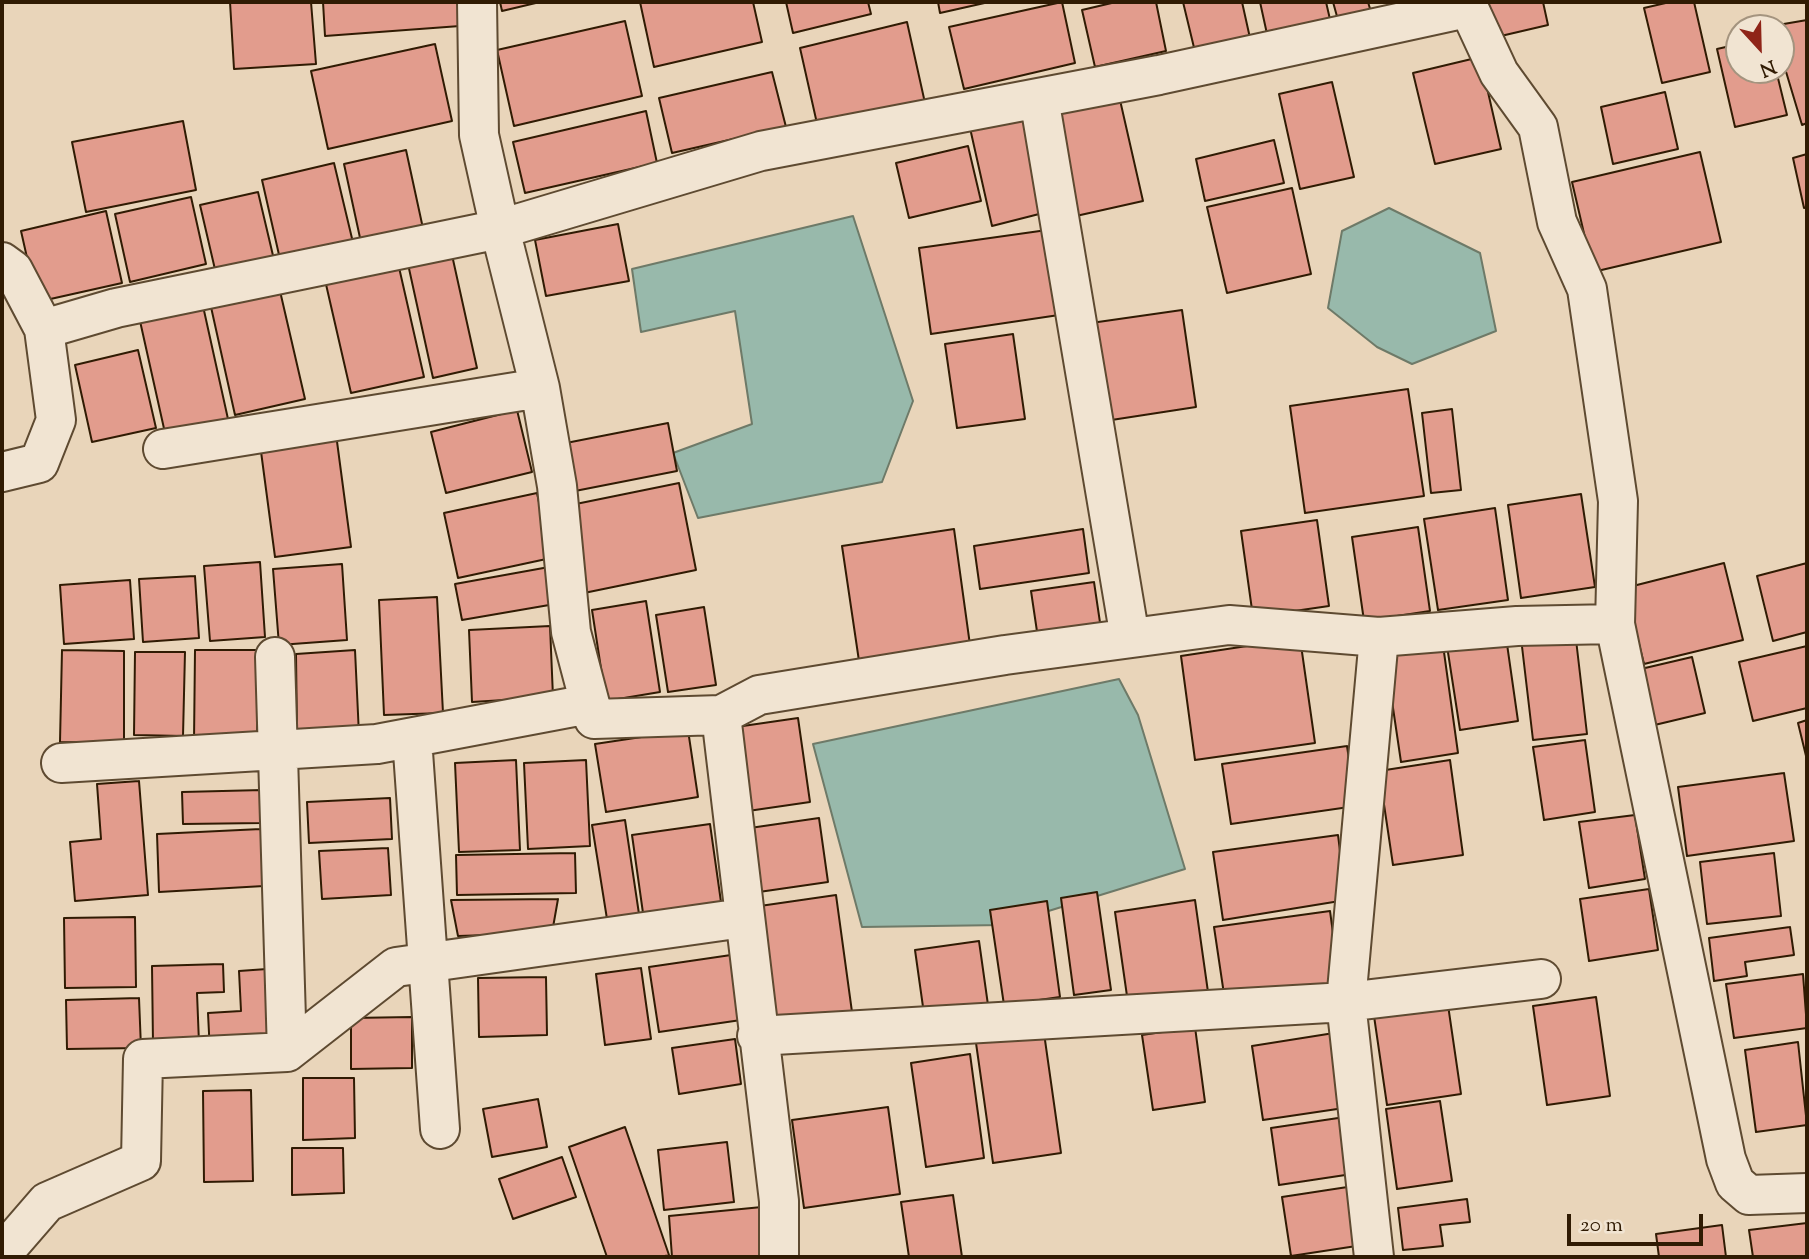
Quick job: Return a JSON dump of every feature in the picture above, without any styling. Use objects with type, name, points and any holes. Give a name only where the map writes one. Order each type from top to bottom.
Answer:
[{"type":"street","points":[[477,2],[479,135],[540,388],[557,486],[571,632],[594,719],[721,715],[759,695],[1229,625],[1379,637],[1517,626],[1615,624]]},
{"type":"street","points":[[44,329],[116,309],[500,229],[761,151],[1039,98],[1466,5],[1499,73],[1538,127],[1557,222],[1587,289],[1619,501],[1615,624],[1726,1159],[1735,1183],[1749,1195],[1807,1193]]},
{"type":"street","points":[[1039,98],[1130,638]]},
{"type":"street","points":[[2,262],[13,270],[44,329],[56,420],[39,463],[2,472]]},
{"type":"street","points":[[163,449],[540,388]]},
{"type":"street","points":[[1374,1257],[1346,1002],[1379,637]]},
{"type":"street","points":[[275,657],[287,1052]]},
{"type":"street","points":[[61,763],[377,744],[589,704]]},
{"type":"street","points":[[721,715],[757,1036],[779,1200],[779,1257]]},
{"type":"street","points":[[412,738],[440,1129]]},
{"type":"street","points":[[2,1254],[47,1202],[141,1161],[144,1059],[287,1052],[396,967],[743,918]]},
{"type":"street","points":[[757,1036],[1346,1002],[1541,979]]},
{"type":"shaded area","points":[[1389,208],[1480,253],[1496,331],[1412,364],[1377,347],[1328,308],[1342,231]]},
{"type":"shaded area","points":[[853,216],[913,401],[882,482],[698,518],[673,453],[752,424],[735,311],[641,332],[632,269]]},
{"type":"shaded area","points":[[1119,679],[1138,715],[1185,869],[1003,925],[862,927],[813,744]]},
{"type":"building","points":[[230,2],[311,2],[316,64],[234,69]]},
{"type":"building","points":[[323,2],[458,2],[460,26],[325,36]]},
{"type":"building","points":[[500,2],[540,2],[502,11]]},
{"type":"building","points":[[640,2],[753,2],[762,42],[654,67]]},
{"type":"building","points":[[786,2],[868,2],[871,14],[793,33]]},
{"type":"building","points":[[938,2],[989,2],[940,13]]},
{"type":"building","points":[[1062,2],[1075,63],[964,89],[949,27]]},
{"type":"building","points":[[1116,2],[1156,2],[1166,51],[1095,67],[1082,10]]},
{"type":"building","points":[[1183,2],[1242,2],[1252,47],[1197,60]]},
{"type":"building","points":[[1260,2],[1326,2],[1332,28],[1269,43]]},
{"type":"building","points":[[1333,2],[1368,2],[1371,12],[1338,20]]},
{"type":"building","points":[[1479,2],[1543,2],[1548,25],[1488,39]]},
{"type":"building","points":[[1670,2],[1694,2],[1710,72],[1662,83],[1644,8]]},
{"type":"building","points":[[1807,20],[1807,123],[1802,125],[1790,84],[1795,84],[1795,22]]},
{"type":"building","points":[[625,21],[642,96],[514,126],[497,50]]},
{"type":"building","points":[[907,22],[925,103],[818,128],[800,48]]},
{"type":"building","points":[[435,44],[452,121],[328,149],[311,71]]},
{"type":"building","points":[[1725,47],[1725,84],[1717,49]]},
{"type":"building","points":[[1480,57],[1501,149],[1435,164],[1413,73]]},
{"type":"building","points":[[772,72],[786,127],[672,153],[659,98]]},
{"type":"building","points":[[1332,82],[1354,177],[1300,189],[1279,94]]},
{"type":"building","points":[[1725,84],[1779,84],[1787,115],[1735,127]]},
{"type":"building","points":[[1665,92],[1678,149],[1613,164],[1601,107]]},
{"type":"building","points":[[1120,100],[1143,201],[1076,216],[1052,115]]},
{"type":"building","points":[[646,111],[657,163],[525,193],[513,142]]},
{"type":"building","points":[[1025,115],[1047,212],[992,226],[970,128]]},
{"type":"building","points":[[183,121],[196,190],[86,212],[72,142]]},
{"type":"building","points":[[1274,140],[1284,183],[1205,201],[1196,159]]},
{"type":"building","points":[[968,146],[981,201],[909,218],[896,163]]},
{"type":"building","points":[[406,150],[424,233],[362,247],[344,164]]},
{"type":"building","points":[[1700,152],[1721,242],[1593,272],[1572,182]]},
{"type":"building","points":[[1807,154],[1807,207],[1804,208],[1793,158]]},
{"type":"building","points":[[334,163],[355,251],[282,268],[262,180]]},
{"type":"building","points":[[1292,188],[1311,274],[1227,293],[1207,207]]},
{"type":"building","points":[[258,192],[275,264],[217,278],[200,205]]},
{"type":"building","points":[[191,197],[206,264],[130,282],[115,214]]},
{"type":"building","points":[[106,211],[122,283],[37,302],[21,231]]},
{"type":"building","points":[[618,224],[629,281],[546,296],[535,240]]},
{"type":"building","points":[[1047,230],[1059,315],[931,334],[919,248]]},
{"type":"building","points":[[452,255],[477,368],[433,378],[408,264]]},
{"type":"building","points":[[398,263],[424,377],[351,393],[325,280]]},
{"type":"building","points":[[280,291],[305,399],[235,415],[211,307]]},
{"type":"building","points":[[203,306],[228,419],[165,433],[140,321]]},
{"type":"building","points":[[1182,310],[1196,407],[1105,421],[1091,323]]},
{"type":"building","points":[[1013,334],[1025,419],[957,428],[945,344]]},
{"type":"building","points":[[138,350],[156,428],[92,442],[75,365]]},
{"type":"building","points":[[1408,389],[1424,496],[1305,513],[1290,406]]},
{"type":"building","points":[[1452,409],[1461,490],[1431,493],[1422,413]]},
{"type":"building","points":[[517,410],[532,472],[446,493],[431,432]]},
{"type":"building","points":[[668,423],[677,471],[575,491],[566,443]]},
{"type":"building","points":[[336,434],[351,547],[275,557],[260,444]]},
{"type":"building","points":[[679,483],[696,570],[584,593],[566,506]]},
{"type":"building","points":[[537,493],[551,558],[458,578],[444,513]]},
{"type":"building","points":[[1581,494],[1595,587],[1521,598],[1508,505]]},
{"type":"building","points":[[1495,508],[1508,600],[1438,610],[1424,519]]},
{"type":"building","points":[[1317,520],[1329,606],[1253,617],[1241,531]]},
{"type":"building","points":[[1418,527],[1430,611],[1364,621],[1352,537]]},
{"type":"building","points":[[954,529],[970,645],[859,661],[842,546]]},
{"type":"building","points":[[1083,529],[1089,573],[980,589],[974,546]]},
{"type":"building","points":[[260,562],[265,637],[210,641],[204,566]]},
{"type":"building","points":[[1724,563],[1743,640],[1644,664],[1625,588]]},
{"type":"building","points":[[1807,563],[1807,632],[1773,641],[1757,576]]},
{"type":"building","points":[[342,564],[347,640],[279,645],[273,569]]},
{"type":"building","points":[[549,567],[555,604],[462,620],[455,584]]},
{"type":"building","points":[[195,576],[199,638],[143,642],[139,579]]},
{"type":"building","points":[[130,580],[134,639],[64,644],[60,585]]},
{"type":"building","points":[[1094,582],[1102,636],[1039,645],[1031,591]]},
{"type":"building","points":[[437,597],[443,713],[384,715],[379,600]]},
{"type":"building","points":[[646,601],[660,692],[606,701],[592,610]]},
{"type":"building","points":[[704,607],[716,685],[668,692],[656,615]]},
{"type":"building","points":[[550,626],[553,697],[472,702],[469,630]]},
{"type":"building","points":[[1575,631],[1587,734],[1533,740],[1521,638]]},
{"type":"building","points":[[1506,637],[1518,721],[1460,730],[1447,646]]},
{"type":"building","points":[[1300,638],[1315,743],[1195,760],[1181,656]]},
{"type":"building","points":[[1443,645],[1458,753],[1401,762],[1385,654]]},
{"type":"building","points":[[1807,646],[1807,708],[1753,721],[1739,662]]},
{"type":"building","points":[[62,650],[124,651],[124,743],[60,742]]},
{"type":"building","points":[[195,650],[258,650],[257,741],[194,741]]},
{"type":"building","points":[[355,650],[359,735],[297,738],[296,654]]},
{"type":"building","points":[[135,652],[185,652],[183,736],[134,735]]},
{"type":"building","points":[[1692,657],[1705,713],[1642,728],[1628,672]]},
{"type":"building","points":[[798,718],[810,802],[748,811],[736,727]]},
{"type":"building","points":[[1807,720],[1807,760],[1798,723]]},
{"type":"building","points":[[688,730],[698,797],[606,812],[595,744]]},
{"type":"building","points":[[1585,740],[1595,812],[1544,820],[1533,747]]},
{"type":"building","points":[[1347,746],[1356,806],[1231,824],[1222,764]]},
{"type":"building","points":[[516,760],[520,850],[459,852],[455,763]]},
{"type":"building","points":[[586,760],[590,846],[528,849],[524,763]]},
{"type":"building","points":[[1450,760],[1463,855],[1393,865],[1379,771]]},
{"type":"building","points":[[1784,773],[1794,841],[1687,856],[1678,787]]},
{"type":"building","points":[[139,781],[148,895],[75,901],[70,842],[101,839],[97,784]]},
{"type":"building","points":[[263,790],[263,823],[183,824],[182,792]]},
{"type":"building","points":[[390,798],[392,839],[309,843],[307,802]]},
{"type":"building","points":[[1635,815],[1645,879],[1589,888],[1579,822]]},
{"type":"building","points":[[819,818],[828,882],[752,893],[743,829]]},
{"type":"building","points":[[625,820],[639,914],[607,919],[592,825]]},
{"type":"building","points":[[710,824],[721,902],[643,913],[632,835]]},
{"type":"building","points":[[261,829],[264,886],[159,892],[157,834]]},
{"type":"building","points":[[1338,835],[1346,900],[1223,920],[1213,852]]},
{"type":"building","points":[[388,848],[391,895],[322,899],[319,851]]},
{"type":"building","points":[[575,853],[576,893],[457,895],[456,855]]},
{"type":"building","points":[[1774,853],[1781,916],[1707,924],[1700,862]]},
{"type":"building","points":[[1649,889],[1658,950],[1589,961],[1580,899]]},
{"type":"building","points":[[1097,892],[1111,990],[1074,995],[1061,898]]},
{"type":"building","points":[[836,895],[852,1012],[770,1024],[753,907]]},
{"type":"building","points":[[558,899],[552,933],[458,936],[451,900]]},
{"type":"building","points":[[1195,900],[1208,992],[1128,1003],[1115,912]]},
{"type":"building","points":[[1047,901],[1060,997],[1004,1005],[990,910]]},
{"type":"building","points":[[1330,911],[1340,985],[1225,1001],[1214,927]]},
{"type":"building","points":[[135,917],[136,987],[65,988],[64,918]]},
{"type":"building","points":[[1790,927],[1794,955],[1745,962],[1747,976],[1714,981],[1709,938]]},
{"type":"building","points":[[979,941],[988,1005],[924,1014],[915,950]]},
{"type":"building","points":[[731,955],[741,1020],[659,1032],[649,967]]},
{"type":"building","points":[[223,964],[224,992],[197,993],[199,1043],[153,1044],[152,966]]},
{"type":"building","points":[[281,968],[285,1049],[210,1053],[208,1013],[241,1011],[239,971]]},
{"type":"building","points":[[641,968],[651,1039],[605,1045],[596,974]]},
{"type":"building","points":[[1803,974],[1807,1028],[1734,1038],[1726,984]]},
{"type":"building","points":[[546,977],[547,1035],[479,1037],[478,978]]},
{"type":"building","points":[[1596,997],[1610,1096],[1547,1105],[1533,1006]]},
{"type":"building","points":[[139,998],[141,1048],[67,1049],[66,1000]]},
{"type":"building","points":[[1448,1005],[1461,1094],[1387,1105],[1374,1016]]},
{"type":"building","points":[[412,1017],[412,1068],[351,1069],[351,1018]]},
{"type":"building","points":[[1195,1027],[1205,1102],[1153,1110],[1142,1035]]},
{"type":"building","points":[[1044,1033],[1061,1153],[993,1163],[976,1043]]},
{"type":"building","points":[[1334,1033],[1344,1108],[1263,1120],[1252,1046]]},
{"type":"building","points":[[735,1039],[741,1084],[679,1094],[672,1048]]},
{"type":"building","points":[[1798,1042],[1807,1125],[1756,1132],[1745,1050]]},
{"type":"building","points":[[970,1054],[984,1158],[926,1167],[911,1063]]},
{"type":"building","points":[[303,1078],[354,1078],[355,1138],[303,1140]]},
{"type":"building","points":[[251,1090],[253,1181],[204,1182],[203,1091]]},
{"type":"building","points":[[538,1099],[547,1147],[492,1157],[483,1109]]},
{"type":"building","points":[[1440,1101],[1452,1181],[1397,1189],[1386,1109]]},
{"type":"building","points":[[888,1107],[900,1194],[804,1208],[792,1120]]},
{"type":"building","points":[[1345,1117],[1352,1174],[1279,1185],[1271,1128]]},
{"type":"building","points":[[625,1127],[669,1255],[607,1257],[569,1147]]},
{"type":"building","points":[[727,1142],[734,1202],[664,1210],[658,1150]]},
{"type":"building","points":[[292,1148],[343,1148],[344,1193],[292,1195]]},
{"type":"building","points":[[562,1157],[576,1197],[513,1219],[499,1179]]},
{"type":"building","points":[[1354,1186],[1363,1245],[1291,1256],[1282,1197]]},
{"type":"building","points":[[953,1195],[962,1257],[909,1257],[901,1202]]},
{"type":"building","points":[[1467,1199],[1470,1222],[1440,1225],[1443,1246],[1403,1250],[1398,1208]]},
{"type":"building","points":[[762,1207],[767,1257],[672,1257],[669,1216]]},
{"type":"building","points":[[1807,1223],[1807,1257],[1753,1257],[1749,1230]]},
{"type":"building","points":[[1722,1225],[1726,1257],[1659,1257],[1656,1234]]}]
